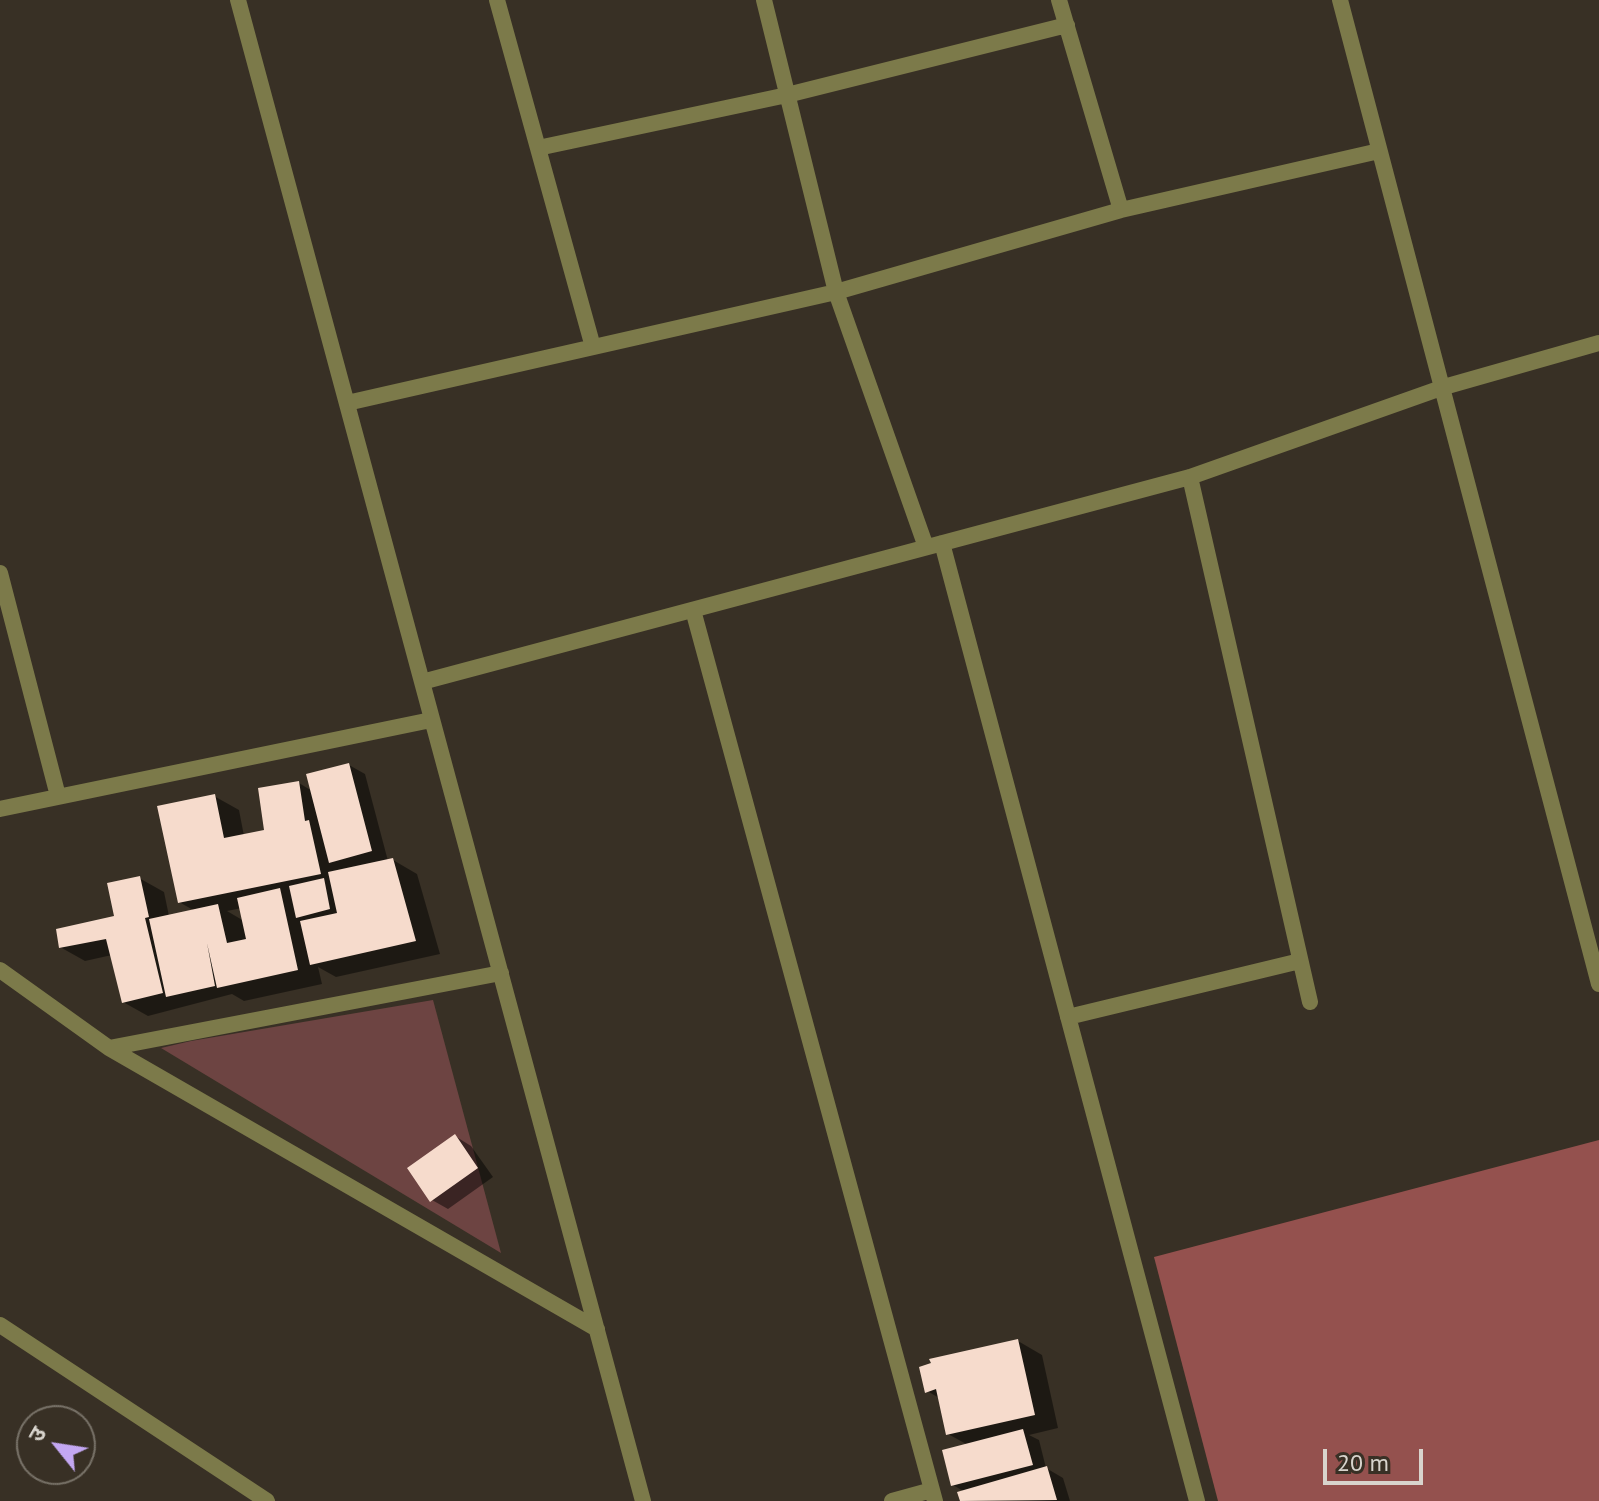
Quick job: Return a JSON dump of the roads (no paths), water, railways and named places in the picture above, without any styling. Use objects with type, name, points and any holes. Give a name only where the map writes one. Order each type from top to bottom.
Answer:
[{"type":"street","points":[[238,0],[643,1501]]},
{"type":"street","points":[[497,0],[593,347]]},
{"type":"street","points":[[764,0],[836,292],[934,545],[1068,1017],[1197,1501]]},
{"type":"street","points":[[1059,0],[1121,210]]},
{"type":"street","points":[[1340,0],[1599,984]]},
{"type":"street","points":[[538,148],[787,95],[1067,25]]},
{"type":"street","points":[[347,403],[836,292],[1121,210],[1379,151]]},
{"type":"street","points":[[422,682],[1190,477],[1444,387],[1599,343]]},
{"type":"street","points":[[1190,477],[1310,1002]]},
{"type":"street","points":[[0,573],[58,796]]},
{"type":"street","points":[[693,610],[934,1495],[892,1501]]},
{"type":"street","points":[[0,809],[431,720]]},
{"type":"street","points":[[1068,1017],[1300,961]]},
{"type":"street","points":[[0,970],[109,1048],[597,1329]]},
{"type":"street","points":[[109,1048],[501,973]]},
{"type":"street","points":[[0,1325],[267,1501]]}]
